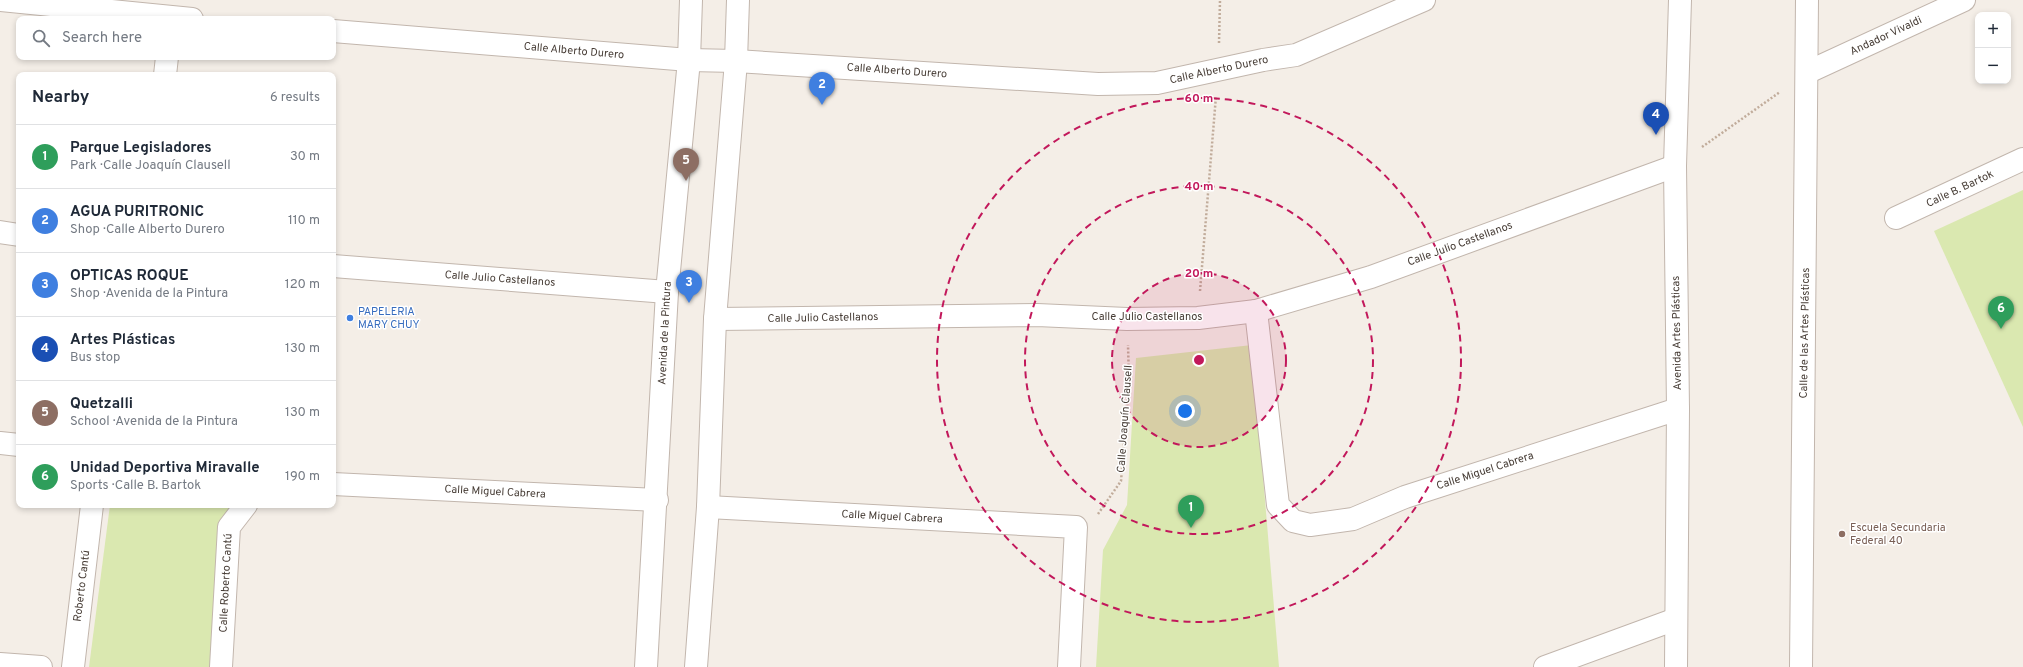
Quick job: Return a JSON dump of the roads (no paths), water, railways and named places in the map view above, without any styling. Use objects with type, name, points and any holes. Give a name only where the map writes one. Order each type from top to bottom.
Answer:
[{"type":"street","points":[[1,0],[94,4],[167,16]]},
{"type":"street","name":"Avenida de la Pintura","points":[[646,667],[667,292],[689,60],[691,0]]},
{"type":"street","points":[[696,667],[708,507],[715,319],[736,60],[738,0]]},
{"type":"street","name":"Calle Alberto Durero","points":[[336,31],[689,60],[736,60],[1098,84],[1157,83],[1218,69],[1296,55],[1424,0]]},
{"type":"street","name":"Avenida Artes Plásticas","points":[[1676,667],[1678,409],[1675,166],[1680,0]]},
{"type":"street","name":"Calle de las Artes Plásticas","points":[[1801,667],[1808,72],[1807,0]]},
{"type":"street","name":"Andador Vivaldi","points":[[1808,72],[1964,0]]},
{"type":"street","points":[[166,72],[168,60]]},
{"type":"street","name":"Calle B. Bartok","points":[[1896,218],[2023,159]]},
{"type":"street","name":"Calle Julio Castellanos","points":[[715,319],[1037,315],[1126,319],[1198,318],[1256,311],[1371,277],[1675,166]]},
{"type":"street","points":[[0,232],[16,235]]},
{"type":"street","name":"Calle Julio Castellanos","points":[[336,266],[667,292]]},
{"type":"street","name":"Calle Miguel Cabrera","points":[[1256,311],[1278,506],[1293,521],[1310,525],[1353,519],[1405,497],[1678,409]]},
{"type":"street","points":[[0,443],[16,445]]},
{"type":"street","name":"Calle Miguel Cabrera","points":[[336,484],[656,500]]},
{"type":"street","name":"Calle Miguel Cabrera","points":[[708,507],[1076,527],[1070,667]]},
{"type":"street","name":"Roberto Cantú","points":[[73,667],[92,508]]},
{"type":"street","name":"Calle Roberto Cantú","points":[[221,667],[228,527],[244,508]]},
{"type":"street","points":[[1545,667],[1676,619]]},
{"type":"street","points":[[0,664],[41,667]]},
{"type":"place","name":"AGUA PURITRONIC","points":[[822,105]]},
{"type":"place","name":"Artes Plásticas","points":[[1656,135]]},
{"type":"place","name":"Quetzalli","points":[[686,181]]},
{"type":"place","name":"OPTICAS ROQUE","points":[[689,303]]},
{"type":"place","name":"PAPELERIA MARY CHUY","points":[[350,318]]},
{"type":"place","name":"Unidad Deportiva Miravalle","points":[[2001,329]]},
{"type":"place","name":"Parque Legisladores","points":[[1191,528]]},
{"type":"place","name":"Escuela Secundaria Federal 40","points":[[1842,534]]}]
